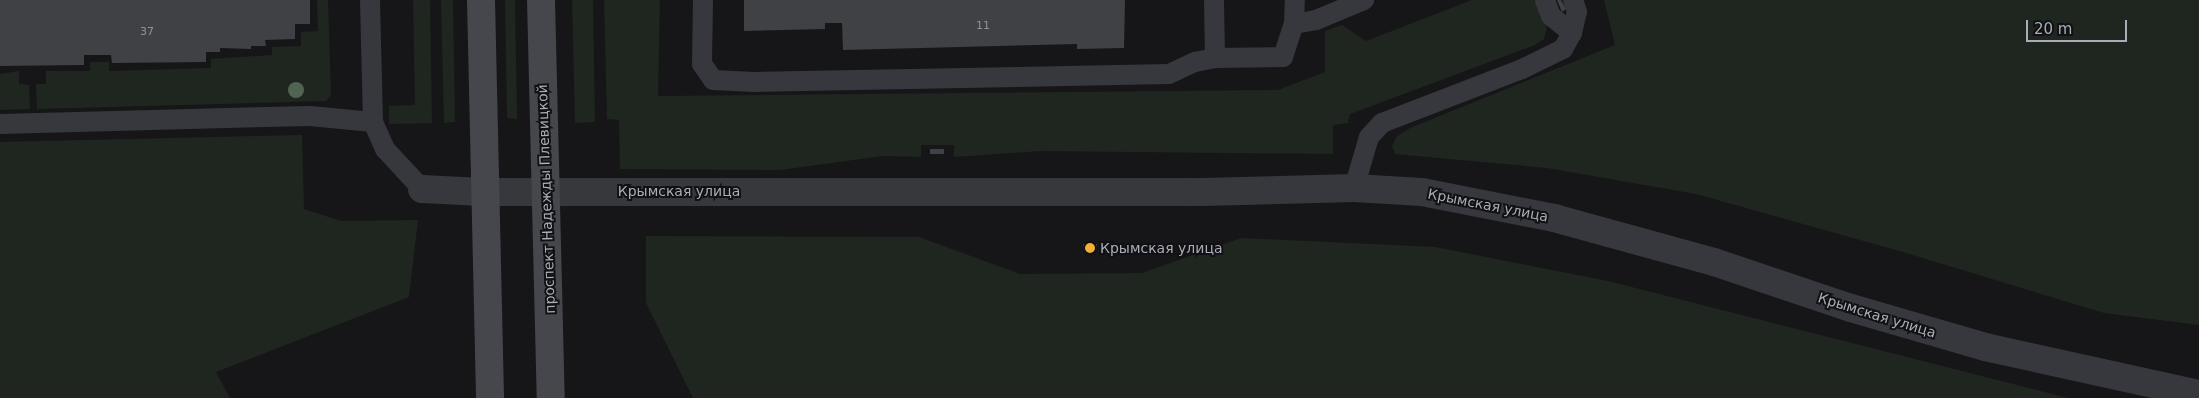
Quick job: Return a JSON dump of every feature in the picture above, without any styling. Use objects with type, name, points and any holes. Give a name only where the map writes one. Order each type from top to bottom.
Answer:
[{"type":"main road","points":[[481,0],[483,192],[490,398]]},
{"type":"main road","name":"проспект Надежды Плевицкой","points":[[541,0],[551,398]]},
{"type":"street","name":"Крымская улица","points":[[422,189],[483,192],[1202,192],[1354,188],[1422,192],[1554,218],[1714,262],[1851,308],[1985,347],[2199,394]]},
{"type":"lane","points":[[370,0],[373,122],[385,148],[422,189]]},
{"type":"lane","points":[[703,0],[702,64],[713,80],[1169,74],[1195,62],[1214,58],[1283,56],[1294,24],[1295,0]]},
{"type":"lane","points":[[1214,0],[1214,58]]},
{"type":"lane","points":[[1294,24],[1316,20],[1364,0]]},
{"type":"lane","points":[[1545,0],[1551,16],[1572,34]]},
{"type":"lane","points":[[1354,188],[1369,137],[1382,123],[1522,69],[1563,49],[1572,34],[1577,12],[1573,0]]},
{"type":"lane","points":[[0,124],[310,116],[373,122]]},
{"type":"shaded area","points":[[317,0],[328,0],[331,95],[326,101],[37,109],[36,84],[46,84],[46,71],[90,71],[90,62],[109,62],[109,71],[211,68],[211,59],[272,55],[272,47],[301,46],[301,32],[318,31]]},
{"type":"shaded area","points":[[413,0],[430,0],[432,123],[389,124],[389,106],[415,105]]},
{"type":"shaded area","points":[[441,0],[453,0],[455,122],[444,123]]},
{"type":"shaded area","points":[[505,0],[515,0],[517,119],[507,118]]},
{"type":"shaded area","points":[[572,0],[593,0],[595,122],[575,123]]},
{"type":"shaded area","points":[[604,0],[660,0],[658,96],[1278,90],[1325,72],[1325,31],[1342,25],[1366,41],[1472,0],[1534,0],[1547,27],[1544,39],[1535,45],[1350,114],[1348,123],[1333,125],[1333,154],[1040,151],[954,157],[954,145],[921,145],[921,157],[883,156],[780,170],[620,169],[619,120],[607,119]]},
{"type":"shaded area","points":[[1604,0],[2199,0],[2199,325],[2104,313],[1903,252],[1696,194],[1547,168],[1395,154],[1392,146],[1397,136],[1410,128],[1615,45]]},
{"type":"shaded area","points":[[19,71],[19,84],[29,85],[30,109],[0,110],[0,74]]},
{"type":"shaded area","points":[[302,135],[304,209],[341,221],[418,220],[409,297],[216,372],[230,398],[0,398],[0,142]]},
{"type":"shaded area","points":[[646,236],[919,237],[1020,274],[1142,273],[1241,238],[1435,247],[1608,281],[2068,398],[693,398],[646,303]]},
{"type":"building","points":[[0,0],[310,0],[310,24],[295,24],[295,39],[265,40],[266,46],[251,46],[251,49],[220,48],[220,52],[206,52],[206,62],[112,63],[111,55],[84,55],[84,65],[0,66]]},
{"type":"building","points":[[744,0],[1125,0],[1124,48],[1077,49],[1077,44],[843,50],[842,23],[825,23],[825,29],[744,31]]},
{"type":"building","points":[[1557,0],[1561,0],[1566,9],[1562,12]]},
{"type":"building","points":[[930,149],[944,149],[944,154],[930,154]]},
{"type":"building","points":[[1083,244],[1097,244],[1097,250],[1083,250]]},
{"type":"place","name":"Крымская улица","points":[[1090,248]]}]
